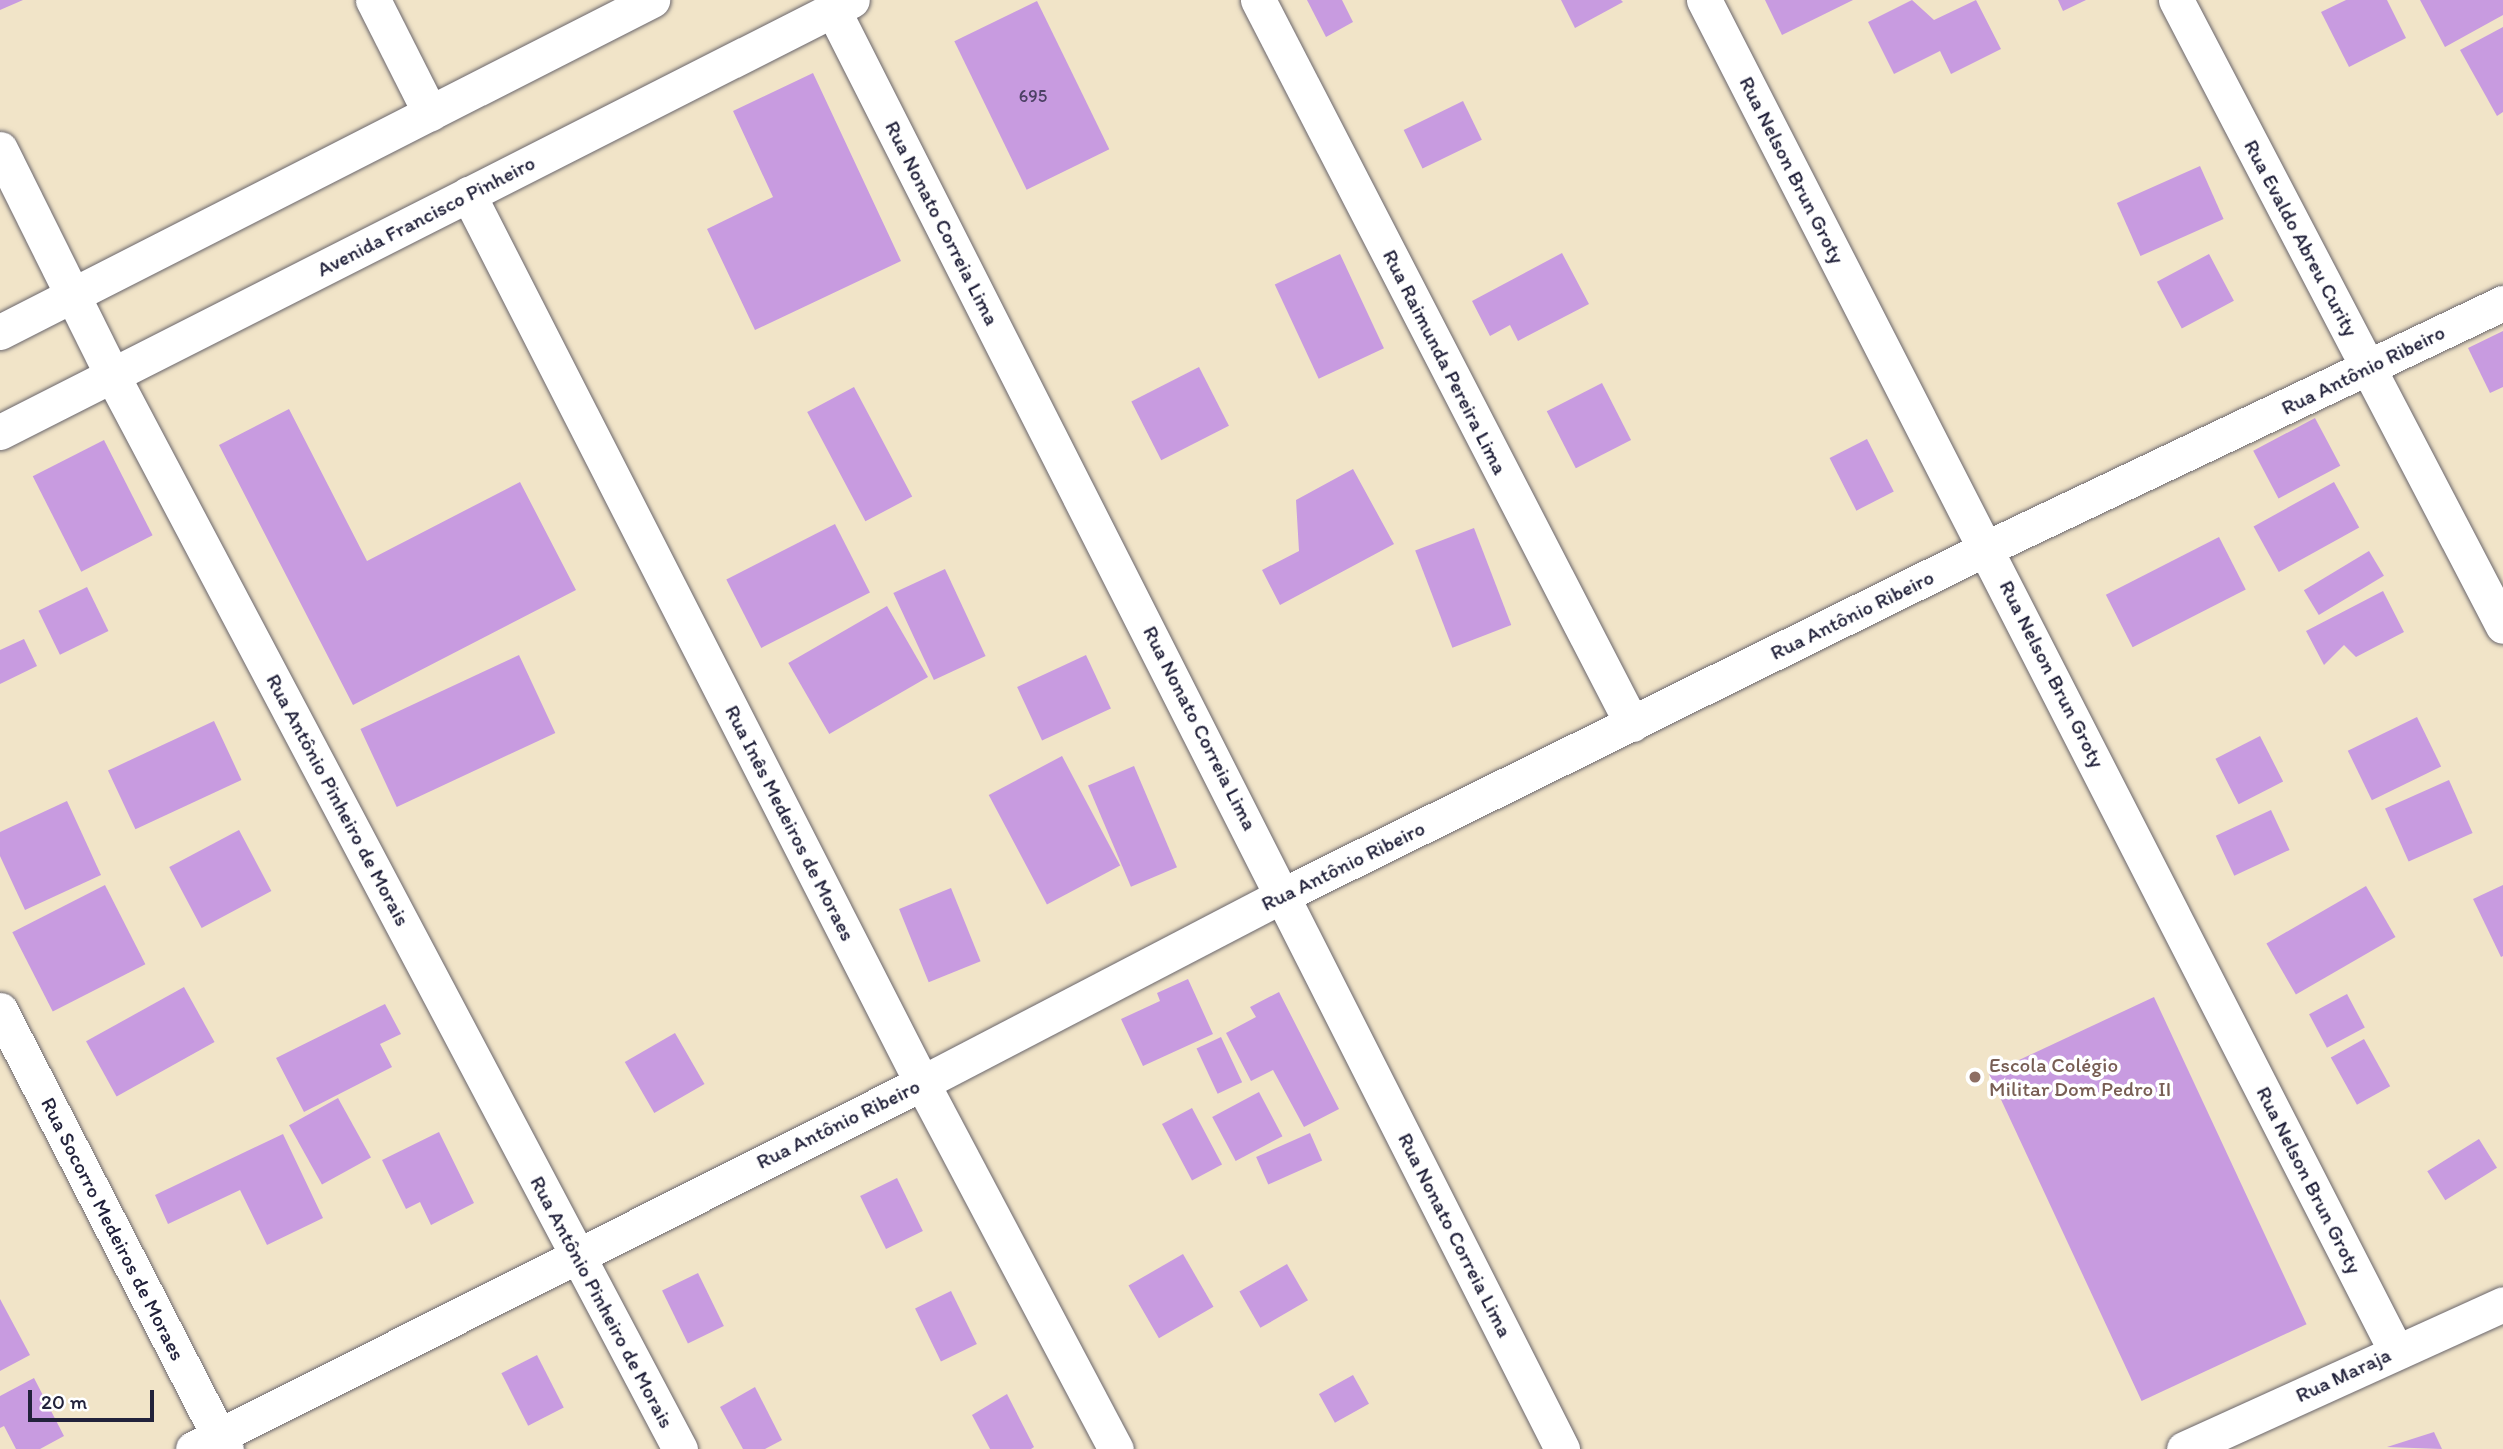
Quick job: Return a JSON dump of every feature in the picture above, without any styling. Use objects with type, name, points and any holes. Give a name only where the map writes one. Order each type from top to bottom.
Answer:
[{"type":"street","points":[[373,0],[430,113]]},
{"type":"street","points":[[0,332],[652,0]]},
{"type":"street","name":"Rua Raimunda Pereira Lima","points":[[1258,0],[1632,724]]},
{"type":"street","name":"Rua Nelson Brun Groty","points":[[1704,0],[2396,1351]]},
{"type":"street","name":"Rua Evaldo Abreu Curity","points":[[2176,0],[2503,626]]},
{"type":"street","name":"Avenida Francisco Pinheiro","points":[[0,432],[843,5]]},
{"type":"street","name":"Rua Nonato Correia Lima","points":[[843,5],[1562,1449]]},
{"type":"street","name":"Rua Antônio Pinheiro de Morais","points":[[0,149],[112,375],[680,1449]]},
{"type":"street","name":"Rua Inês Medeiros de Moraes","points":[[468,194],[922,1083],[1116,1449]]},
{"type":"street","name":"Rua Antônio Ribeiro","points":[[213,1444],[577,1253],[922,1083],[1285,894],[1987,548],[2503,303]]},
{"type":"street","name":"Rua Socorro Medeiros de Moraes","points":[[0,1010],[213,1444]]},
{"type":"street","name":"Rua Maraja","points":[[2184,1449],[2503,1304]]},
{"type":"building","points":[[0,0],[23,0],[0,10]]},
{"type":"building","points":[[1307,0],[1342,0],[1353,22],[1326,37]]},
{"type":"building","points":[[1561,0],[1621,0],[1623,2],[1575,28]]},
{"type":"building","points":[[1765,0],[1853,0],[1782,35]]},
{"type":"building","points":[[1912,0],[1934,20],[1976,0],[2001,49],[1951,74],[1940,51],[1894,74],[1868,22]]},
{"type":"building","points":[[2058,0],[2086,0],[2063,11]]},
{"type":"building","points":[[2346,0],[2387,0],[2406,38],[2349,67],[2321,12]]},
{"type":"building","points":[[2420,0],[2503,0],[2503,15],[2445,47]]},
{"type":"building","points":[[1037,1],[1109,149],[1027,190],[954,41]]},
{"type":"building","points":[[2503,27],[2503,112],[2497,116],[2460,50]]},
{"type":"building","points":[[813,73],[901,261],[755,330],[707,229],[773,197],[733,111]]},
{"type":"building","points":[[1463,101],[1482,140],[1423,169],[1404,130]]},
{"type":"building","points":[[2200,166],[2224,219],[2140,256],[2117,203]]},
{"type":"building","points":[[1562,253],[1589,304],[1518,341],[1510,325],[1490,336],[1472,301]]},
{"type":"building","points":[[1340,254],[1384,348],[1319,379],[1275,284]]},
{"type":"building","points":[[2209,254],[2234,301],[2182,328],[2157,282]]},
{"type":"building","points":[[2503,331],[2503,387],[2490,393],[2468,348]]},
{"type":"building","points":[[1199,367],[1229,426],[1161,460],[1131,402]]},
{"type":"building","points":[[1602,383],[1631,440],[1576,468],[1547,411]]},
{"type":"building","points":[[854,387],[912,496],[865,521],[807,412]]},
{"type":"building","points":[[289,409],[367,561],[520,482],[576,590],[353,705],[219,445]]},
{"type":"building","points":[[2315,418],[2340,466],[2279,499],[2253,451]]},
{"type":"building","points":[[1867,439],[1894,492],[1856,511],[1830,458]]},
{"type":"building","points":[[104,440],[153,535],[81,572],[33,476]]},
{"type":"building","points":[[1353,469],[1394,544],[1280,605],[1262,570],[1299,551],[1296,500]]},
{"type":"building","points":[[2334,482],[2359,527],[2279,572],[2254,527]]},
{"type":"building","points":[[835,524],[870,593],[761,648],[726,579]]},
{"type":"building","points":[[1474,528],[1511,625],[1452,648],[1415,551]]},
{"type":"building","points":[[2219,537],[2246,590],[2133,647],[2106,595]]},
{"type":"building","points":[[2369,551],[2384,576],[2319,615],[2304,590]]},
{"type":"building","points":[[945,569],[986,656],[934,680],[893,593]]},
{"type":"building","points":[[87,587],[108,631],[60,655],[38,611]]},
{"type":"building","points":[[2383,591],[2404,632],[2356,657],[2344,645],[2324,665],[2306,631]]},
{"type":"building","points":[[887,606],[928,677],[829,734],[788,663]]},
{"type":"building","points":[[24,639],[37,666],[0,684],[0,650]]},
{"type":"building","points":[[519,655],[555,733],[397,807],[360,729]]},
{"type":"building","points":[[1086,655],[1111,708],[1042,741],[1017,687]]},
{"type":"building","points":[[2417,717],[2441,766],[2372,800],[2348,751]]},
{"type":"building","points":[[214,721],[241,780],[135,829],[108,770]]},
{"type":"building","points":[[2260,736],[2283,781],[2239,804],[2215,759]]},
{"type":"building","points":[[1062,756],[1120,865],[1047,904],[989,795]]},
{"type":"building","points":[[1134,766],[1177,867],[1131,887],[1088,786]]},
{"type":"building","points":[[2449,780],[2473,833],[2409,861],[2385,808]]},
{"type":"building","points":[[67,801],[101,875],[25,910],[0,856],[0,832]]},
{"type":"building","points":[[2271,810],[2290,850],[2234,876],[2216,836]]},
{"type":"building","points":[[239,830],[271,891],[202,928],[169,867]]},
{"type":"building","points":[[105,885],[145,964],[53,1012],[12,932]]},
{"type":"building","points":[[2503,885],[2503,956],[2501,957],[2473,899]]},
{"type":"building","points":[[2366,886],[2396,937],[2296,995],[2266,944]]},
{"type":"building","points":[[951,888],[981,961],[929,982],[899,909]]},
{"type":"building","points":[[1188,979],[1213,1034],[1143,1066],[1121,1019],[1160,1001],[1157,993]]},
{"type":"building","points":[[184,987],[215,1042],[117,1096],[86,1041]]},
{"type":"building","points":[[1279,992],[1339,1109],[1304,1127],[1273,1070],[1251,1081],[1226,1033],[1256,1017],[1250,1007]]},
{"type":"building","points":[[2347,994],[2365,1028],[2327,1048],[2309,1014]]},
{"type":"building","points":[[2154,997],[2307,1324],[2142,1401],[1989,1074]]},
{"type":"building","points":[[385,1004],[401,1034],[380,1044],[392,1067],[304,1112],[276,1058]]},
{"type":"building","points":[[675,1033],[704,1084],[654,1113],[625,1062]]},
{"type":"building","points":[[1221,1037],[1242,1082],[1218,1094],[1197,1048]]},
{"type":"building","points":[[2364,1039],[2390,1086],[2357,1105],[2331,1057]]},
{"type":"building","points":[[1259,1092],[1282,1136],[1236,1161],[1212,1117]]},
{"type":"building","points":[[338,1098],[371,1157],[322,1185],[289,1125]]},
{"type":"building","points":[[1192,1108],[1222,1165],[1192,1180],[1162,1124]]},
{"type":"building","points":[[439,1132],[474,1203],[431,1225],[420,1202],[406,1209],[382,1160]]},
{"type":"building","points":[[1310,1133],[1322,1160],[1268,1184],[1256,1157]]},
{"type":"building","points":[[283,1134],[323,1218],[267,1245],[240,1190],[168,1224],[155,1195]]},
{"type":"building","points":[[2479,1139],[2497,1168],[2445,1200],[2427,1171]]},
{"type":"building","points":[[897,1178],[923,1231],[886,1249],[860,1196]]},
{"type":"building","points":[[1183,1254],[1214,1307],[1159,1338],[1128,1286]]},
{"type":"building","points":[[1287,1264],[1308,1300],[1260,1328],[1239,1292]]},
{"type":"building","points":[[698,1273],[724,1326],[688,1344],[662,1291]]},
{"type":"building","points":[[951,1291],[977,1344],[941,1362],[915,1309]]},
{"type":"building","points":[[0,1299],[30,1355],[0,1371]]},
{"type":"building","points":[[537,1355],[564,1408],[528,1426],[501,1373]]},
{"type":"building","points":[[1353,1375],[1369,1404],[1335,1423],[1319,1394]]},
{"type":"building","points":[[34,1378],[64,1436],[40,1449],[16,1449],[4,1426],[0,1428],[0,1396]]},
{"type":"building","points":[[755,1387],[782,1440],[765,1449],[743,1449],[720,1407]]},
{"type":"building","points":[[1007,1394],[1034,1447],[1031,1449],[990,1449],[972,1415]]},
{"type":"building","points":[[2434,1432],[2442,1449],[2387,1447]]},
{"type":"place","name":"Escola Colégio Militar Dom Pedro II","points":[[1975,1077]]}]
